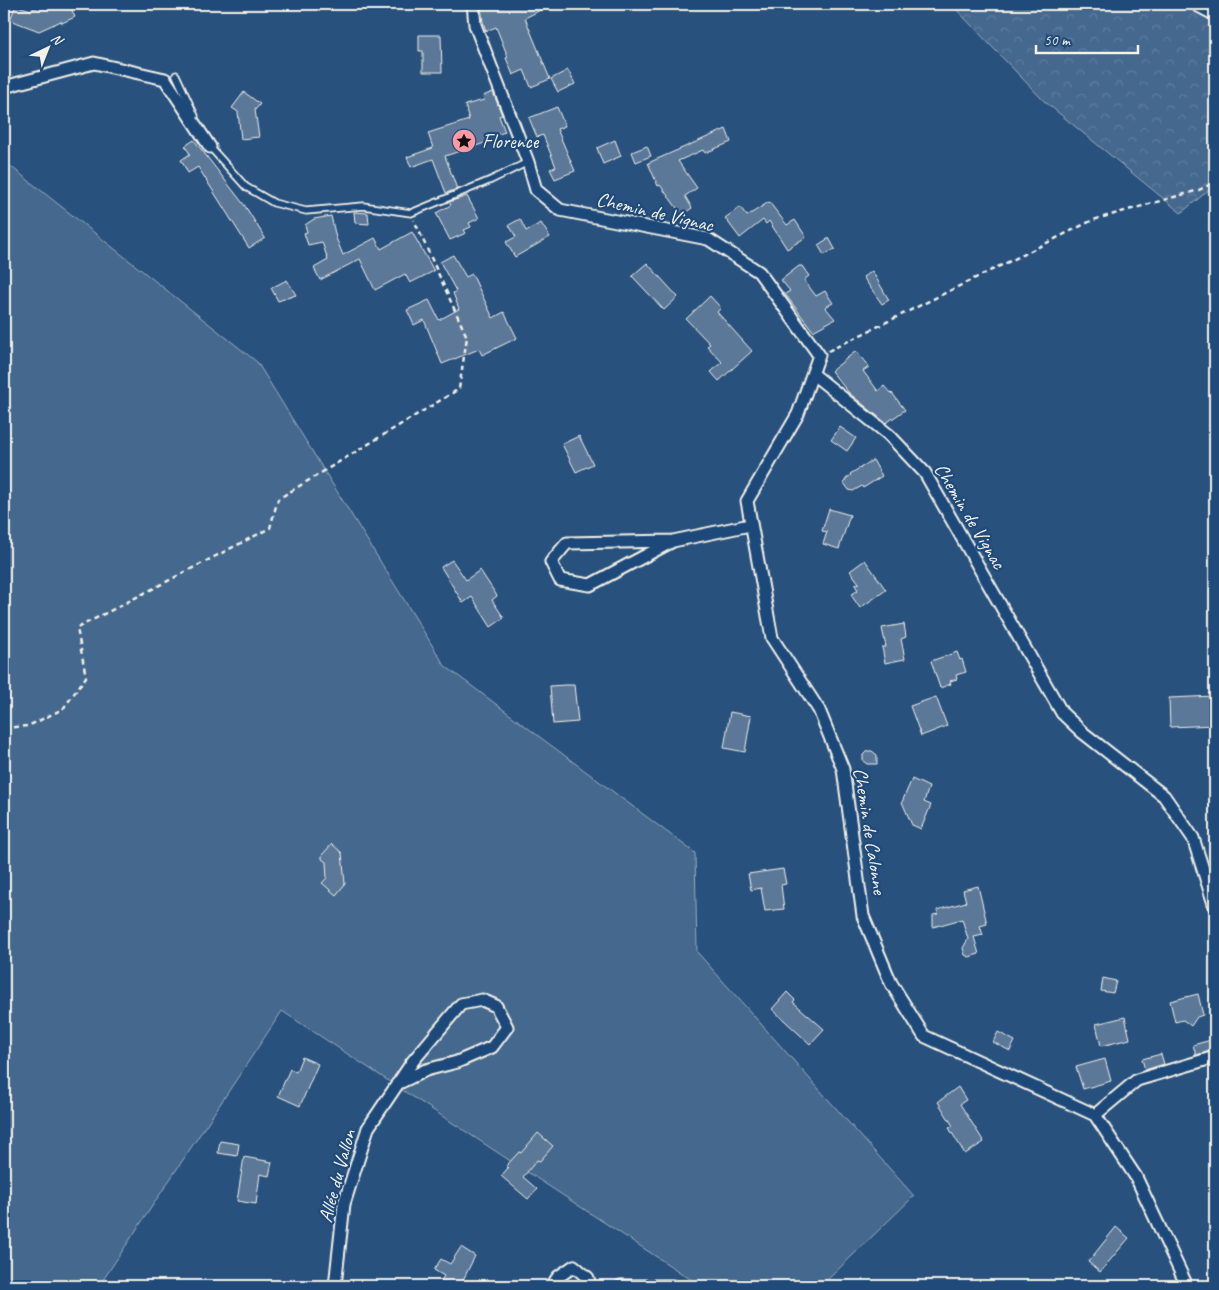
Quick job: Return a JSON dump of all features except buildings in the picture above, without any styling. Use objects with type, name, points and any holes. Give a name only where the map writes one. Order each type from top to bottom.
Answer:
[{"type":"street","name":"Chemin de Vignac","points":[[472,4],[474,25],[528,162],[536,190],[560,210],[708,239],[759,272],[820,355]]},
{"type":"street","points":[[1198,4],[1215,13]]},
{"type":"street","points":[[4,87],[94,63],[165,79],[210,147]]},
{"type":"street","points":[[812,374],[820,355]]},
{"type":"street","name":"Chemin de Vignac","points":[[812,374],[889,435],[925,473],[1062,713],[1103,749],[1164,796],[1193,838],[1215,907]]},
{"type":"street","name":"Chemin de Calonne","points":[[812,374],[798,414],[747,501],[772,638],[819,710],[843,769],[863,916],[890,984],[924,1036],[1095,1115]]},
{"type":"street","points":[[673,541],[590,585],[560,580],[551,562],[567,543],[673,541],[750,525]]},
{"type":"street","name":"Allée du Vallon","points":[[335,1286],[344,1204],[368,1128],[397,1084],[413,1061],[461,1004],[482,1000],[496,1006],[507,1027],[492,1047],[457,1062],[426,1070],[397,1084]]},
{"type":"street","points":[[1187,1286],[1136,1177],[1095,1115],[1137,1080],[1215,1057]]},
{"type":"street","points":[[552,1286],[558,1277],[574,1266],[588,1278],[590,1286]]},
{"type":"street","points":[[621,1286],[672,1286]]},
{"type":"lane","points":[[176,75],[210,147],[246,187],[274,203],[306,211],[363,206],[411,213],[491,180],[528,162]]},
{"type":"path","points":[[820,355],[1093,220],[1199,190],[1215,182]]},
{"type":"path","points":[[4,728],[28,726],[63,709],[86,677],[77,628],[270,528],[278,499],[459,389],[467,337],[411,213]]},
{"type":"green space","points":[[951,4],[1215,4],[1215,185],[1181,213],[1044,101]]},
{"type":"green space","points":[[4,161],[257,362],[445,666],[695,853],[697,952],[914,1196],[821,1286],[701,1286],[282,1011],[99,1286],[4,1286]]},
{"type":"place","name":"Florence","points":[[464,141]]}]
